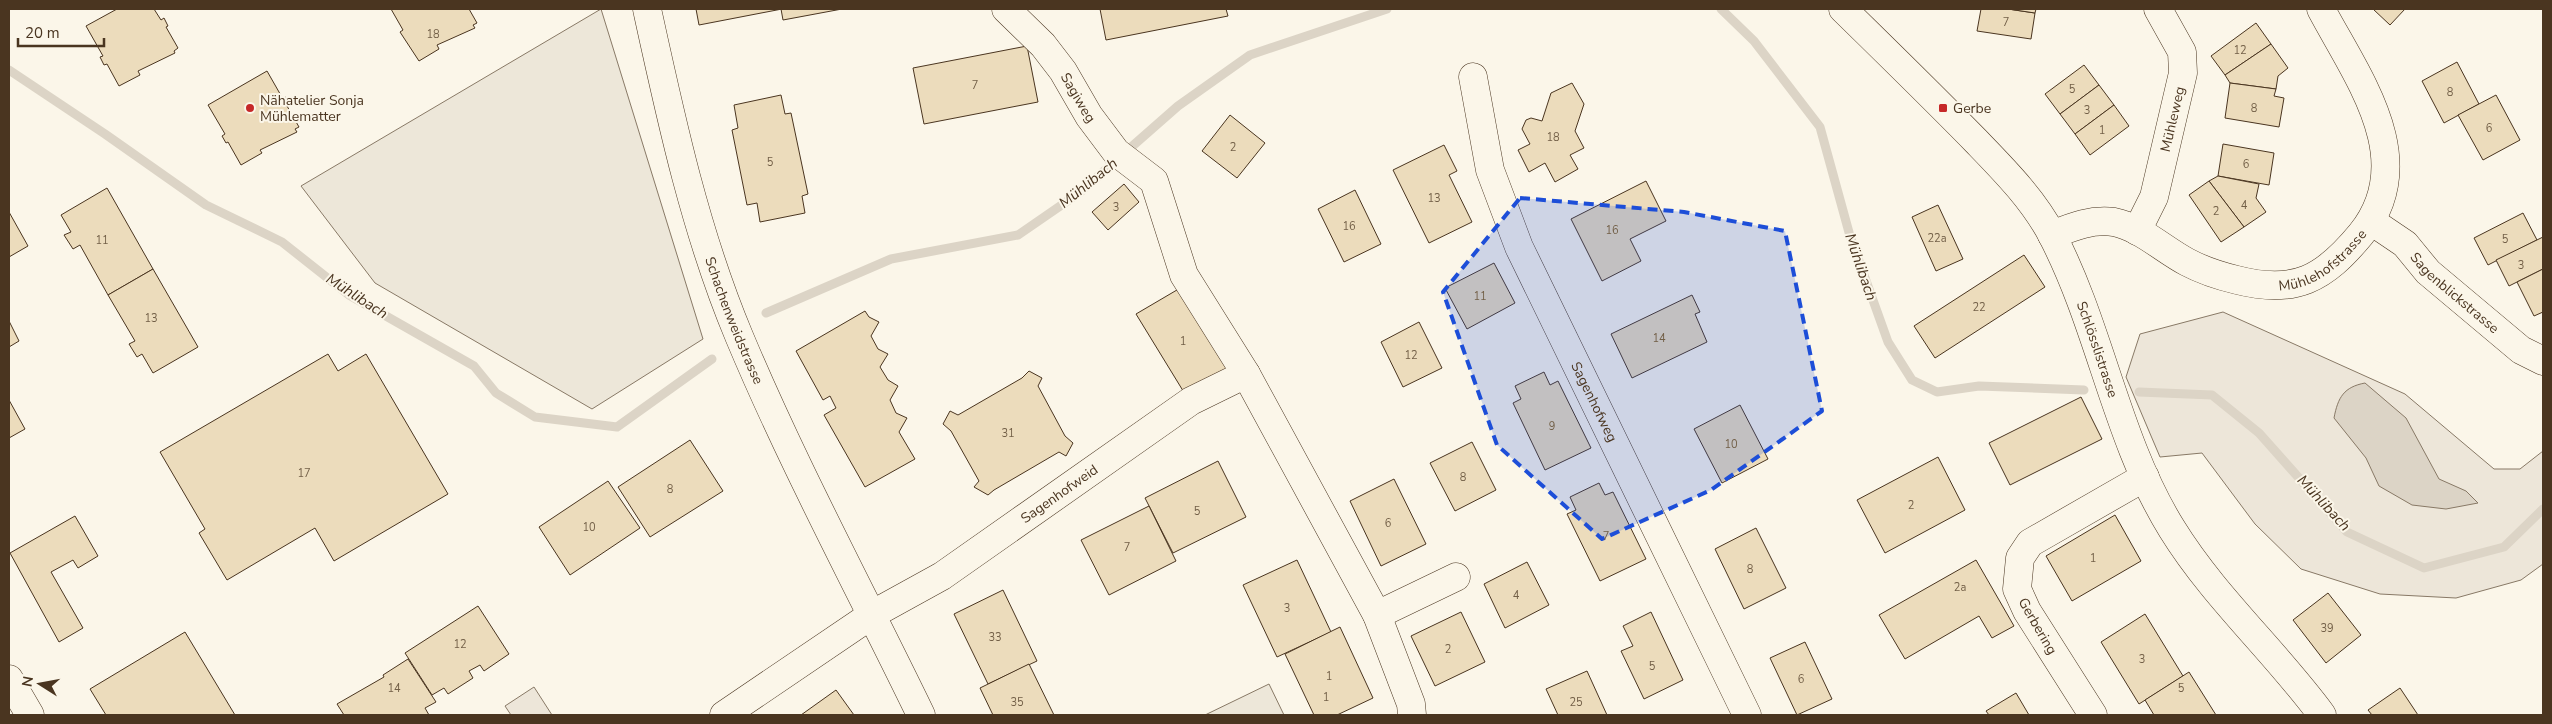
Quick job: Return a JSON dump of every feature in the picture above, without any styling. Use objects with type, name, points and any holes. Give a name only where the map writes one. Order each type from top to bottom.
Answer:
[{"type":"street","name":"Schachenweidstrasse","points":[[647,9],[668,106],[702,234],[738,334],[792,455],[921,715]]},
{"type":"street","name":"Sagiweg","points":[[1006,9],[1043,45],[1063,71],[1089,116],[1116,152],[1154,181],[1184,275],[1246,374]]},
{"type":"street","name":"Schlösslistrasse","points":[[1843,9],[2024,193],[2052,235],[2081,299],[2145,477],[2171,528],[2195,563],[2322,715]]},
{"type":"street","name":"Mühleweg","points":[[2137,231],[2154,197],[2183,73],[2182,52],[2158,9]]},
{"type":"street","name":"Mühlehofstrasse","points":[[2052,235],[2077,225],[2095,221],[2116,223],[2137,231],[2188,263],[2262,287],[2298,284],[2342,256],[2372,220],[2380,204],[2386,178],[2385,149],[2375,110],[2320,9]]},
{"type":"street","name":"Sagenhofweg","points":[[1473,77],[1490,170],[1519,247],[1747,715]]},
{"type":"street","name":"Sagenblickstrasse","points":[[2372,220],[2405,244],[2428,272],[2521,350],[2543,361]]},
{"type":"street","name":"Sagenhofweid","points":[[872,614],[942,576],[1191,401],[1246,374]]},
{"type":"street","points":[[1246,374],[1377,615],[1411,704],[1412,715]]},
{"type":"street","name":"Gerbering","points":[[2093,715],[2027,611],[2017,589],[2020,558],[2030,543],[2145,477]]},
{"type":"street","points":[[1377,615],[1456,577]]},
{"type":"street","points":[[724,715],[872,614]]},
{"type":"street","points":[[9,679],[30,715]]},
{"type":"highlighted area","points":[[1520,198],[1684,212],[1785,231],[1822,411],[1711,490],[1602,539],[1497,445],[1443,292]]},
{"type":"shaded area","points":[[601,9],[703,339],[592,409],[375,283],[301,186]]},
{"type":"shaded area","points":[[2223,312],[2405,394],[2494,469],[2520,469],[2543,451],[2543,564],[2521,580],[2456,598],[2380,594],[2301,569],[2255,524],[2202,453],[2160,457],[2126,377],[2140,334]]},
{"type":"shaded area","points":[[2365,383],[2406,418],[2439,479],[2466,491],[2478,503],[2446,509],[2412,505],[2379,486],[2366,458],[2334,418],[2343,394],[2352,387]]},
{"type":"shaded area","points":[[1269,684],[1284,715],[1205,715]]},
{"type":"shaded area","points":[[534,687],[552,715],[511,715],[505,706]]},
{"type":"building","points":[[117,9],[154,9],[161,20],[164,18],[168,26],[166,27],[178,48],[174,51],[175,53],[138,71],[140,75],[119,86],[107,64],[104,65],[100,57],[103,56],[86,26]]},
{"type":"building","points":[[391,9],[469,9],[477,23],[473,25],[475,28],[437,45],[439,49],[419,61],[400,32],[403,30]]},
{"type":"building","points":[[696,9],[782,9],[699,25]]},
{"type":"building","points":[[781,9],[842,9],[783,20]]},
{"type":"building","points":[[1100,9],[1226,9],[1228,16],[1106,40]]},
{"type":"building","points":[[1981,9],[2008,9],[2035,13],[2031,39],[1977,31]]},
{"type":"building","points":[[2008,9],[2036,9],[2035,13]]},
{"type":"building","points":[[2373,9],[2405,9],[2390,25]]},
{"type":"building","points":[[2256,23],[2271,44],[2225,75],[2211,56]]},
{"type":"building","points":[[2271,44],[2288,68],[2278,76],[2276,89],[2230,83],[2225,75]]},
{"type":"building","points":[[1027,46],[1038,102],[924,124],[913,68]]},
{"type":"building","points":[[2457,62],[2479,104],[2444,123],[2422,81]]},
{"type":"building","points":[[2084,65],[2099,85],[2060,114],[2045,94]]},
{"type":"building","points":[[267,71],[283,99],[286,97],[290,104],[287,106],[299,127],[295,129],[297,132],[260,150],[262,153],[241,165],[228,142],[226,143],[222,136],[225,134],[208,105]]},
{"type":"building","points":[[1572,83],[1584,104],[1575,131],[1584,148],[1570,155],[1578,169],[1555,182],[1545,163],[1529,172],[1518,150],[1530,144],[1522,129],[1526,120],[1531,118],[1542,121],[1551,93]]},
{"type":"building","points":[[2230,83],[2276,89],[2274,96],[2284,98],[2279,127],[2225,118]]},
{"type":"building","points":[[2099,85],[2114,105],[2075,134],[2060,114]]},
{"type":"building","points":[[781,95],[785,114],[791,113],[808,194],[802,196],[805,213],[760,222],[757,203],[747,205],[732,130],[738,128],[734,105]]},
{"type":"building","points":[[2496,95],[2520,140],[2483,160],[2458,115]]},
{"type":"building","points":[[2114,105],[2129,126],[2090,155],[2075,134]]},
{"type":"building","points":[[1230,115],[1265,143],[1237,178],[1202,151]]},
{"type":"building","points":[[2223,144],[2274,153],[2269,185],[2218,176]]},
{"type":"building","points":[[1444,145],[1457,171],[1449,175],[1472,222],[1429,243],[1393,170]]},
{"type":"building","points":[[2218,176],[2259,184],[2256,198],[2266,212],[2244,227],[2209,181]]},
{"type":"building","points":[[1646,181],[1666,221],[1630,239],[1641,261],[1602,281],[1571,219]]},
{"type":"building","points":[[2209,181],[2244,227],[2221,242],[2189,195]]},
{"type":"building","points":[[1124,184],[1139,202],[1108,230],[1092,212]]},
{"type":"building","points":[[107,188],[153,269],[108,295],[80,245],[73,249],[64,235],[71,232],[61,215]]},
{"type":"building","points":[[1355,190],[1381,244],[1344,262],[1318,209]]},
{"type":"building","points":[[1938,205],[1963,259],[1936,271],[1912,217]]},
{"type":"building","points":[[9,212],[28,246],[9,257]]},
{"type":"building","points":[[2523,213],[2537,240],[2488,265],[2474,238]]},
{"type":"building","points":[[2543,237],[2543,269],[2509,286],[2496,260]]},
{"type":"building","points":[[2024,255],[2045,287],[1935,358],[1914,326]]},
{"type":"building","points":[[1494,263],[1515,303],[1467,329],[1445,288]]},
{"type":"building","points":[[153,269],[198,347],[153,373],[142,354],[137,357],[129,344],[135,341],[108,295]]},
{"type":"building","points":[[2543,269],[2543,312],[2534,316],[2517,282]]},
{"type":"building","points":[[1182,287],[1230,367],[1185,394],[1136,314]]},
{"type":"building","points":[[1692,295],[1700,312],[1695,314],[1707,342],[1632,378],[1611,334]]},
{"type":"building","points":[[865,311],[869,317],[879,322],[871,336],[878,349],[888,354],[880,367],[888,380],[898,386],[890,400],[896,413],[907,418],[899,432],[915,459],[865,487],[824,415],[836,408],[830,396],[823,400],[796,351]]},
{"type":"building","points":[[9,321],[19,341],[9,347]]},
{"type":"building","points":[[1419,322],[1442,368],[1403,387],[1381,342]]},
{"type":"building","points":[[328,354],[338,371],[366,354],[448,494],[334,561],[315,528],[227,580],[199,533],[205,529],[160,452]]},
{"type":"building","points":[[1029,371],[1042,378],[1038,386],[1065,436],[1073,443],[1066,456],[1059,452],[988,495],[974,487],[979,481],[951,431],[943,424],[950,411],[958,415],[1022,378]]},
{"type":"building","points":[[1544,372],[1550,385],[1558,381],[1591,448],[1545,470],[1513,403],[1521,399],[1515,386]]},
{"type":"building","points":[[2081,397],[2102,439],[2010,485],[1989,443]]},
{"type":"building","points":[[9,400],[25,429],[9,438]]},
{"type":"building","points":[[1740,405],[1768,459],[1722,483],[1694,429]]},
{"type":"building","points":[[690,440],[723,491],[650,537],[618,487]]},
{"type":"building","points":[[1472,442],[1496,490],[1455,511],[1430,463]]},
{"type":"building","points":[[1938,457],[1965,510],[1885,553],[1857,500]]},
{"type":"building","points":[[1218,461],[1246,517],[1173,553],[1145,498]]},
{"type":"building","points":[[1394,479],[1426,544],[1381,566],[1350,501]]},
{"type":"building","points":[[608,481],[640,528],[570,575],[539,527]]},
{"type":"building","points":[[1599,483],[1605,495],[1613,492],[1646,559],[1600,581],[1567,514],[1576,510],[1570,497]]},
{"type":"building","points":[[1149,506],[1176,561],[1109,595],[1081,540]]},
{"type":"building","points":[[2115,515],[2141,561],[2072,601],[2046,556]]},
{"type":"building","points":[[75,516],[98,556],[78,568],[73,560],[51,572],[83,628],[59,642],[10,553]]},
{"type":"building","points":[[1756,528],[1786,588],[1744,609],[1715,549]]},
{"type":"building","points":[[1297,560],[1331,632],[1277,657],[1243,585]]},
{"type":"building","points":[[1976,560],[2014,626],[1992,638],[1979,616],[1905,659],[1879,615]]},
{"type":"building","points":[[1527,562],[1549,605],[1505,628],[1484,584]]},
{"type":"building","points":[[1003,590],[1037,661],[988,684],[954,614]]},
{"type":"building","points":[[2328,593],[2361,635],[2326,663],[2293,620]]},
{"type":"building","points":[[478,606],[509,654],[484,671],[480,665],[469,671],[473,678],[448,694],[444,688],[432,695],[405,653]]},
{"type":"building","points":[[1461,612],[1485,662],[1435,686],[1411,636]]},
{"type":"building","points":[[1651,612],[1683,680],[1644,699],[1621,651],[1633,646],[1623,626]]},
{"type":"building","points":[[2145,614],[2183,676],[2139,704],[2101,642]]},
{"type":"building","points":[[1340,627],[1373,698],[1337,715],[1314,715],[1285,654]]},
{"type":"building","points":[[185,632],[235,715],[106,715],[90,689]]},
{"type":"building","points":[[1805,642],[1832,699],[1797,715],[1770,658]]},
{"type":"building","points":[[408,659],[436,702],[425,708],[429,715],[344,715],[337,704],[384,677],[383,675]]},
{"type":"building","points":[[1029,664],[1054,715],[993,715],[980,688]]},
{"type":"building","points":[[1587,671],[1607,715],[1558,715],[1546,689]]},
{"type":"building","points":[[2189,672],[2216,715],[2154,715],[2145,700]]},
{"type":"building","points":[[2400,688],[2418,715],[2372,715],[2368,710]]},
{"type":"building","points":[[836,690],[854,715],[801,715]]},
{"type":"building","points":[[2016,693],[2029,715],[1989,715],[1986,711]]},
{"type":"waterway","name":"Mühlibach","points":[[766,313],[891,259],[1018,235],[1079,193],[1178,106],[1250,55],[1387,9]]},
{"type":"waterway","name":"Mühlibach","points":[[1721,9],[1754,41],[1820,127],[1850,236],[1888,342],[1912,380],[1937,392],[1979,386],[2084,390]]},
{"type":"waterway","name":"Mühlibach","points":[[9,70],[206,205],[282,242],[349,295],[474,366],[496,393],[535,417],[617,427],[712,359]]},
{"type":"waterway","name":"Mühlibach","points":[[2139,392],[2212,395],[2259,433],[2347,532],[2424,568],[2504,547],[2543,509]]},
{"type":"place","name":"Nähatelier Sonja Mühlematter","points":[[250,108]]},
{"type":"place","name":"Gerbe","points":[[1943,108]]}]
